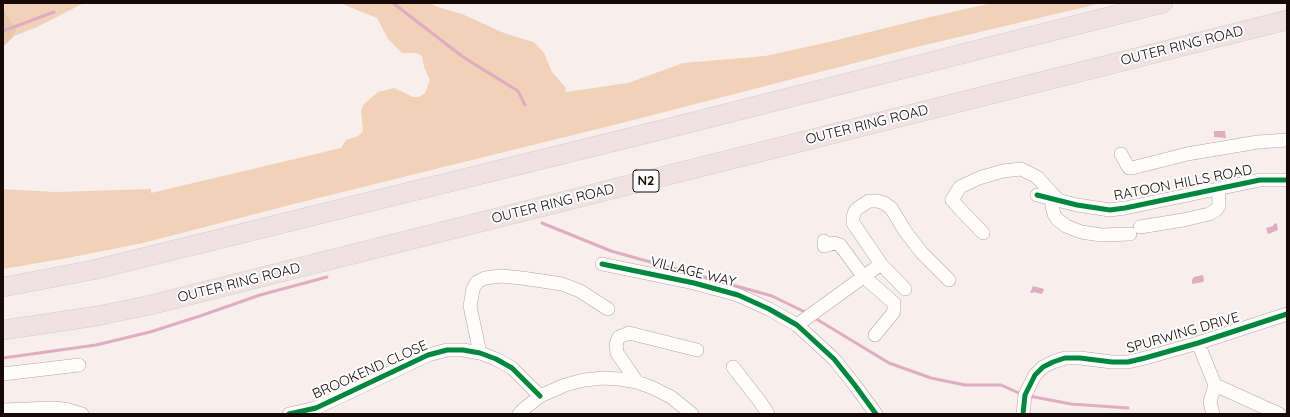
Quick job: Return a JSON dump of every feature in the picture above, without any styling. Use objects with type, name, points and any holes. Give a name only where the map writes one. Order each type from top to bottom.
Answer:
[{"type":"highway","points":[[3,287],[93,270],[689,123],[1163,3]]},
{"type":"highway","name":"OUTER RING ROAD","points":[[3,330],[97,316],[150,306],[1287,20]]},
{"type":"street","points":[[1121,154],[1127,166],[1132,168],[1200,151],[1258,142],[1287,140]]},
{"type":"street","points":[[983,233],[952,200],[960,187],[979,178],[1003,171],[1021,169],[1037,177],[1055,199],[1052,206],[1057,219],[1066,226],[1081,232],[1101,235],[1183,220],[1216,210],[1219,201],[1218,188]]},
{"type":"street","name":"RATOON HILLS ROAD","points":[[1037,195],[1089,207],[1110,210],[1260,180],[1287,180]]},
{"type":"street","points":[[905,289],[881,264],[853,223],[855,212],[858,208],[869,201],[884,203],[891,208],[905,231],[922,253],[949,280]]},
{"type":"street","points":[[824,242],[824,246],[834,243],[840,245],[863,276],[894,303],[893,313],[875,335]]},
{"type":"street","name":"VILLAGE WAY","points":[[602,264],[694,283],[738,295],[769,309],[797,325],[834,359],[876,414]]},
{"type":"street","points":[[797,325],[881,264]]},
{"type":"street","points":[[480,353],[470,306],[473,289],[477,282],[485,278],[501,276],[562,284],[580,291],[608,309]]},
{"type":"street","name":"SPURWING DRIVE","points":[[1023,414],[1025,395],[1032,380],[1043,367],[1053,362],[1065,358],[1080,358],[1112,362],[1128,362],[1198,343],[1287,314]]},
{"type":"street","points":[[637,382],[617,353],[616,344],[619,337],[629,333],[697,350]]},
{"type":"street","points":[[1198,343],[1215,385],[1210,402],[1213,414]]},
{"type":"street","name":"BROOKEND CLOSE","points":[[289,414],[316,408],[428,355],[452,350],[480,353],[496,359],[512,368],[540,396]]},
{"type":"street","points":[[3,374],[79,365]]},
{"type":"street","points":[[733,367],[763,410]]},
{"type":"street","points":[[519,414],[540,396],[565,385],[584,380],[604,378],[637,382],[653,388],[671,397],[692,414]]},
{"type":"street","points":[[1215,385],[1279,414]]},
{"type":"street","points":[[3,410],[51,408],[65,409],[82,414]]},
{"type":"shaded area","points":[[3,3],[84,3],[37,27],[14,36],[17,29],[3,10]]},
{"type":"shaded area","points":[[342,3],[430,3],[462,14],[504,33],[534,42],[544,53],[552,72],[565,87],[566,92],[628,83],[683,63],[765,56],[992,3],[1102,3],[921,46],[614,125],[143,243],[3,269],[3,189],[55,192],[151,189],[151,193],[341,148],[346,140],[358,136],[363,131],[361,110],[364,104],[378,92],[394,88],[413,97],[419,97],[425,93],[430,80],[424,67],[422,56],[416,53],[402,53],[388,39],[377,18]]},
{"type":"shaded area","points":[[3,10],[17,29],[14,36],[3,47]]},
{"type":"shaded area","points":[[1214,131],[1225,131],[1226,138],[1214,137]]},
{"type":"shaded area","points":[[1275,223],[1277,224],[1278,230],[1268,234],[1266,228],[1273,226]]},
{"type":"shaded area","points":[[1203,275],[1203,282],[1192,284],[1194,277]]},
{"type":"shaded area","points":[[1033,286],[1044,289],[1042,294],[1033,292],[1030,293]]},
{"type":"waterway","points":[[393,3],[463,57],[518,91],[525,105]]},
{"type":"waterway","points":[[3,31],[54,12]]},
{"type":"waterway","points":[[542,223],[611,251],[772,296],[807,313]]},
{"type":"waterway","points":[[3,358],[96,345],[150,332],[260,295],[327,277]]},
{"type":"waterway","points":[[813,317],[889,363],[931,378],[965,385],[1001,385],[1021,394]]},
{"type":"waterway","points":[[1029,396],[1071,404],[1128,408]]},
{"type":"cycle path","points":[[1037,195],[1077,205],[1110,210],[1260,180],[1287,180]]},
{"type":"cycle path","points":[[602,264],[694,283],[738,295],[769,309],[797,325],[834,359],[876,414]]},
{"type":"cycle path","points":[[1023,414],[1025,395],[1035,375],[1043,367],[1053,362],[1065,358],[1128,362],[1198,343],[1287,314]]},
{"type":"cycle path","points":[[289,414],[316,408],[428,355],[447,350],[463,350],[480,353],[496,359],[512,368],[540,396]]}]
